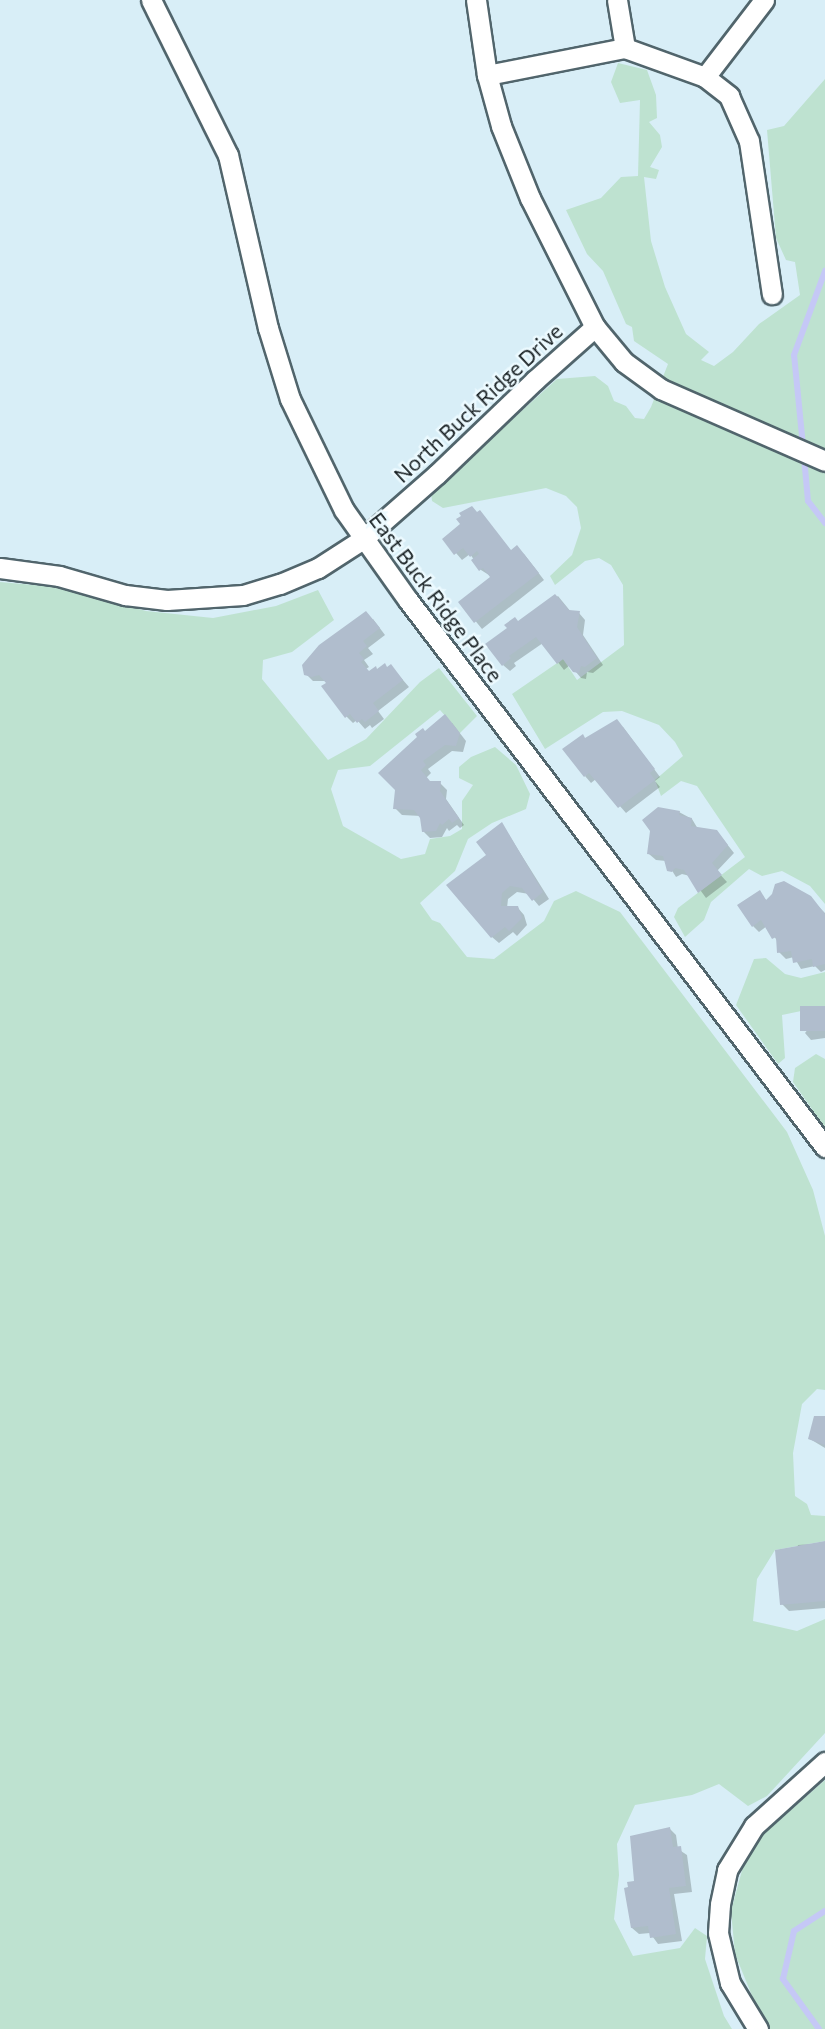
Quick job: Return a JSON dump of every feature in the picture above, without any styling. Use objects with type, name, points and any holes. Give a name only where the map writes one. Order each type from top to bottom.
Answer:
[{"type":"street","name":"East Buck Ridge Place","points":[[151,0],[228,155],[268,328],[290,399],[344,510],[363,539],[825,1147]]},
{"type":"street","points":[[476,0],[488,75],[501,126],[530,198],[595,327],[624,362],[660,389],[825,461]]},
{"type":"street","points":[[617,0],[625,48]]},
{"type":"street","points":[[705,76],[764,0]]},
{"type":"street","points":[[488,75],[625,48],[705,76],[729,96],[748,141],[772,294]]},
{"type":"street","name":"North Buck Ridge Drive","points":[[0,568],[60,576],[125,595],[196,600],[243,595],[280,584],[318,568],[363,539],[595,327]]},
{"type":"street","points":[[758,2029],[730,1983],[718,1933],[720,1904],[727,1870],[754,1826],[825,1762]]},
{"type":"green space","points":[[618,63],[647,70],[656,95],[657,118],[649,122],[660,135],[662,147],[650,167],[659,170],[656,179],[644,177],[651,241],[665,287],[686,334],[709,352],[701,360],[714,366],[733,352],[759,324],[800,295],[795,262],[786,260],[776,238],[767,130],[784,126],[825,79],[825,904],[810,886],[782,871],[762,876],[749,869],[711,902],[704,920],[685,937],[674,917],[678,908],[745,857],[697,786],[681,781],[661,796],[655,780],[683,756],[675,742],[659,725],[622,711],[603,712],[545,749],[512,694],[563,659],[577,680],[624,645],[623,585],[611,565],[599,558],[585,561],[555,585],[550,576],[572,555],[581,528],[577,507],[566,496],[546,488],[443,508],[432,501],[431,493],[557,379],[595,376],[608,386],[614,401],[626,406],[635,418],[644,419],[651,407],[668,364],[634,341],[632,327],[626,324],[603,271],[587,254],[566,210],[601,198],[621,177],[638,176],[640,100],[620,103],[611,82]]},
{"type":"green space","points":[[0,582],[56,587],[146,611],[213,618],[276,606],[318,590],[334,620],[292,652],[263,660],[262,679],[328,760],[366,739],[420,682],[439,668],[477,716],[460,733],[440,710],[370,766],[338,770],[331,789],[343,826],[401,859],[425,854],[430,839],[450,836],[462,829],[462,801],[473,785],[459,778],[459,767],[471,757],[495,747],[516,765],[530,794],[526,809],[492,823],[468,839],[455,871],[420,903],[432,920],[440,923],[467,957],[494,959],[544,921],[554,901],[576,891],[620,912],[787,1132],[813,1190],[825,1236],[825,1390],[817,1389],[802,1404],[793,1453],[795,1496],[807,1504],[811,1515],[825,1516],[825,1541],[775,1550],[757,1579],[753,1621],[797,1631],[825,1619],[825,1733],[767,1796],[748,1806],[719,1784],[692,1795],[635,1805],[617,1844],[619,1875],[614,1919],[633,1956],[680,1948],[695,1928],[707,1936],[705,1959],[724,2016],[732,2029],[0,2029]]},
{"type":"green space","points":[[766,958],[785,974],[801,978],[825,972],[825,1006],[782,1015],[785,1058],[778,1064],[736,1005],[754,959]]},
{"type":"green space","points":[[816,1054],[825,1059],[825,1128],[793,1082],[795,1068]]},
{"type":"green space","points":[[825,1780],[825,2029],[769,2029],[735,1954],[731,1911],[744,1863],[761,1836]]},
{"type":"building","points":[[472,506],[477,512],[480,510],[511,550],[517,545],[539,573],[474,623],[458,602],[490,577],[483,568],[479,571],[471,560],[479,554],[477,551],[470,557],[463,548],[454,555],[442,539],[460,524],[456,519],[461,516],[459,513]]},
{"type":"building","points":[[555,594],[569,610],[580,611],[577,627],[597,658],[585,667],[581,666],[579,673],[573,672],[563,659],[557,664],[536,637],[509,656],[511,658],[502,666],[485,644],[507,628],[504,625],[515,617],[518,621]]},
{"type":"building","points":[[366,611],[380,628],[363,641],[367,646],[359,653],[364,659],[361,662],[369,671],[385,663],[387,667],[391,664],[403,680],[373,703],[379,711],[365,722],[362,719],[357,723],[350,714],[345,718],[321,686],[326,683],[319,675],[304,675],[302,665],[319,645]]},
{"type":"building","points":[[445,714],[460,733],[456,746],[445,745],[423,761],[426,765],[421,770],[430,781],[441,781],[440,791],[459,818],[452,823],[449,819],[442,825],[440,823],[436,831],[422,832],[420,818],[414,810],[393,809],[395,790],[378,773],[417,737],[415,734],[423,728],[425,731]]},
{"type":"building","points":[[617,719],[655,769],[650,773],[655,780],[618,808],[589,773],[584,777],[562,749],[583,734],[585,738]]},
{"type":"building","points":[[658,807],[680,811],[679,815],[692,818],[691,826],[717,830],[728,845],[712,863],[722,875],[698,893],[684,870],[675,868],[672,872],[667,871],[663,856],[647,854],[650,831],[642,820]]},
{"type":"building","points":[[502,822],[543,892],[532,901],[522,888],[510,886],[502,893],[501,906],[518,906],[522,918],[509,931],[505,927],[491,938],[446,885],[486,855],[476,842]]},
{"type":"building","points":[[784,881],[811,896],[825,914],[825,964],[813,967],[812,959],[793,963],[791,951],[777,953],[776,937],[772,939],[761,920],[752,927],[737,905],[760,890],[766,900],[772,894],[775,884]]},
{"type":"building","points":[[800,1006],[825,1006],[825,1031],[800,1031]]},
{"type":"building","points":[[814,1416],[825,1416],[825,1445],[808,1439]]},
{"type":"building","points":[[825,1541],[825,1601],[780,1605],[775,1550]]},
{"type":"building","points":[[670,1827],[673,1847],[681,1846],[686,1886],[669,1888],[676,1934],[650,1938],[648,1926],[631,1928],[624,1888],[628,1887],[627,1882],[634,1881],[630,1836]]},
{"type":"waterway","points":[[803,446],[794,355],[825,271]]},
{"type":"waterway","points":[[804,457],[808,501],[825,523]]},
{"type":"waterway","points":[[819,2029],[783,1979],[794,1931],[825,1911]]}]
